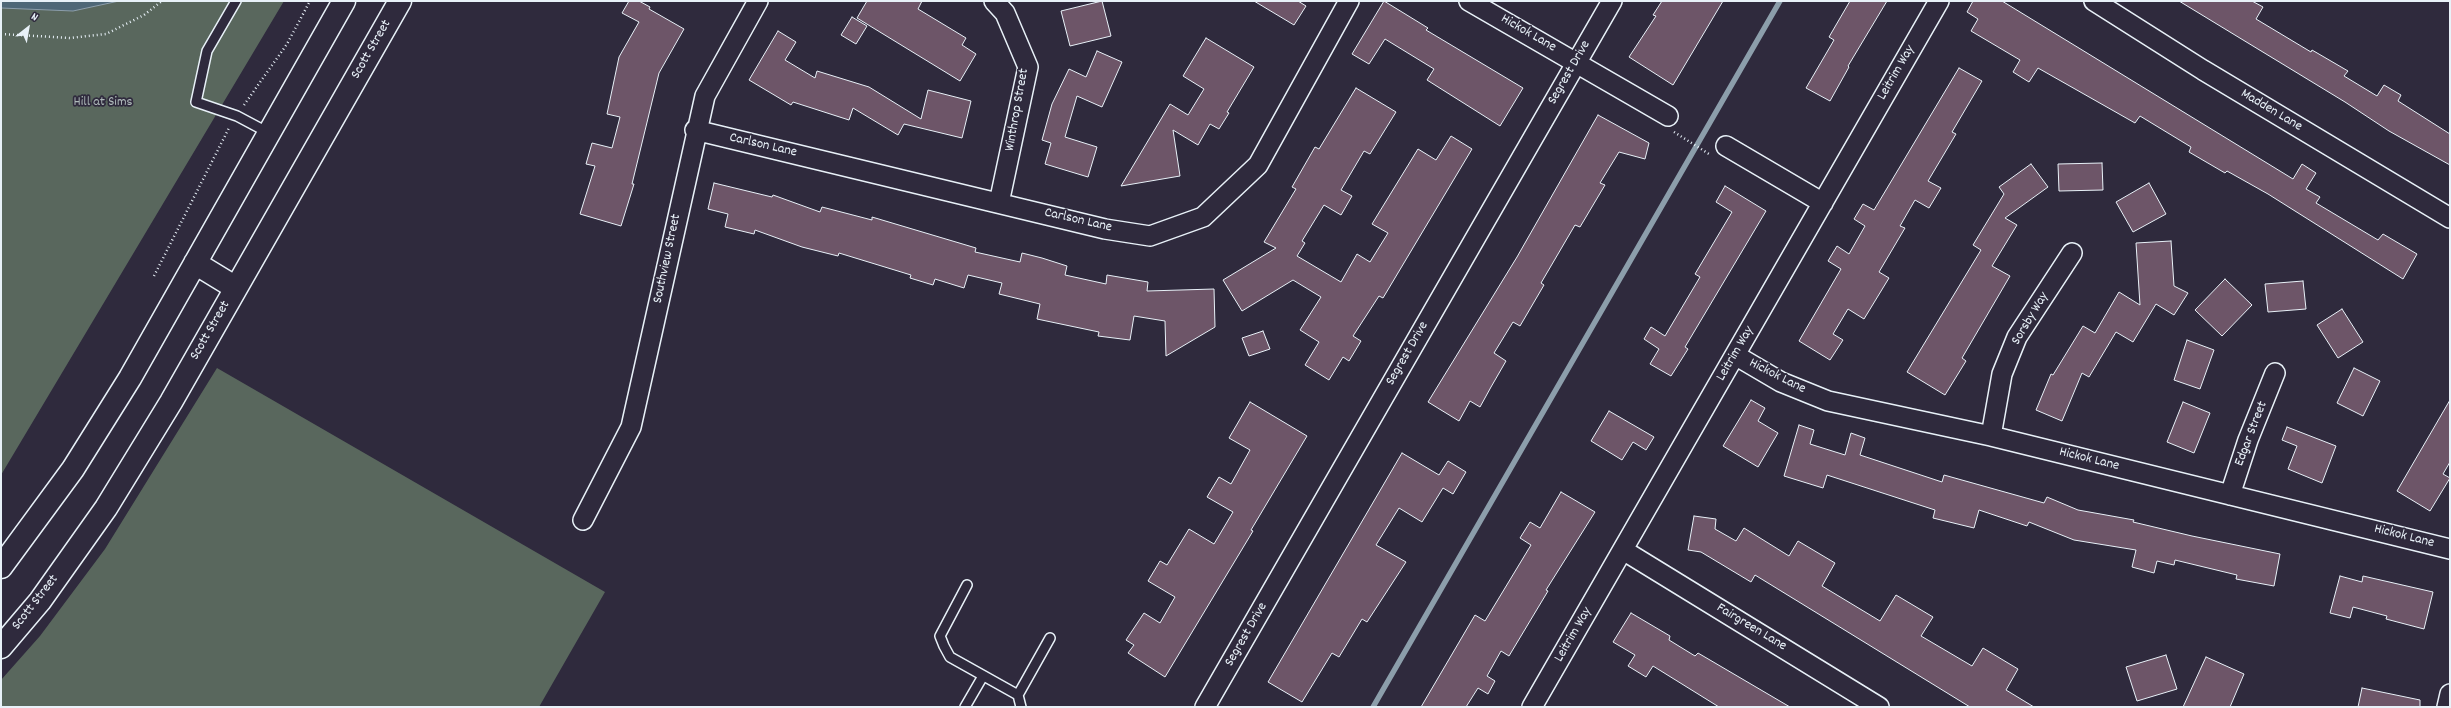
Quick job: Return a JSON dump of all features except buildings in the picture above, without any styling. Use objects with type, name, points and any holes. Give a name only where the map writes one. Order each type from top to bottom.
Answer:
[{"type":"main road","points":[[1,567],[73,469],[130,378],[344,1]]},
{"type":"main road","name":"Scott Street","points":[[1,647],[40,601],[106,508],[171,402],[400,1]]},
{"type":"main road","points":[[196,263],[236,288]]},
{"type":"street","name":"Southview Street","points":[[583,520],[631,427],[696,130],[705,96],[758,1]]},
{"type":"street","name":"Winthrop Street","points":[[994,1],[1005,13],[1028,67],[999,203]]},
{"type":"street","name":"Carlson Lane","points":[[696,130],[1105,229],[1150,236],[1204,217],[1258,165],[1349,1]]},
{"type":"street","name":"Hickok Lane","points":[[1470,1],[1577,62],[1672,125]]},
{"type":"street","name":"Segrest Drive","points":[[1205,707],[1612,1]]},
{"type":"street","name":"Leitrim Way","points":[[1532,707],[1939,1]]},
{"type":"street","name":"Madden Lane","points":[[2094,1],[2203,70],[2450,218]]},
{"type":"street","points":[[1726,146],[1823,203]]},
{"type":"street","name":"Sorsby Way","points":[[1991,436],[2002,374],[2017,337],[2072,253]]},
{"type":"street","name":"Hickok Lane","points":[[1735,355],[1781,382],[1828,401],[1991,436],[2450,548]]},
{"type":"street","name":"Edgar Street","points":[[2230,495],[2248,440],[2275,373]]},
{"type":"street","name":"Fairgreen Lane","points":[[1623,550],[1880,707]]},
{"type":"street","points":[[2447,707],[2450,694]]},
{"type":"lane","points":[[236,1],[207,51],[196,102],[237,116],[269,133]]},
{"type":"lane","points":[[967,585],[940,636],[950,657],[1018,695]]},
{"type":"lane","points":[[1021,707],[1018,695],[1050,638]]},
{"type":"lane","points":[[965,707],[983,676]]},
{"type":"path","points":[[1,34],[70,38],[106,34],[144,15],[162,1]]},
{"type":"path","points":[[154,276],[224,136],[287,44],[310,1]]},
{"type":"path","points":[[1672,125],[1706,152]]},
{"type":"green space","name":"Hill at Sims","points":[[1,1],[284,1],[1,475]]},
{"type":"green space","points":[[217,368],[605,592],[539,707],[1,707],[1,680],[40,636],[105,549]]},
{"type":"water","points":[[1,1],[119,1],[73,11],[1,8]]},
{"type":"waterway","points":[[1373,707],[1780,1]]}]
